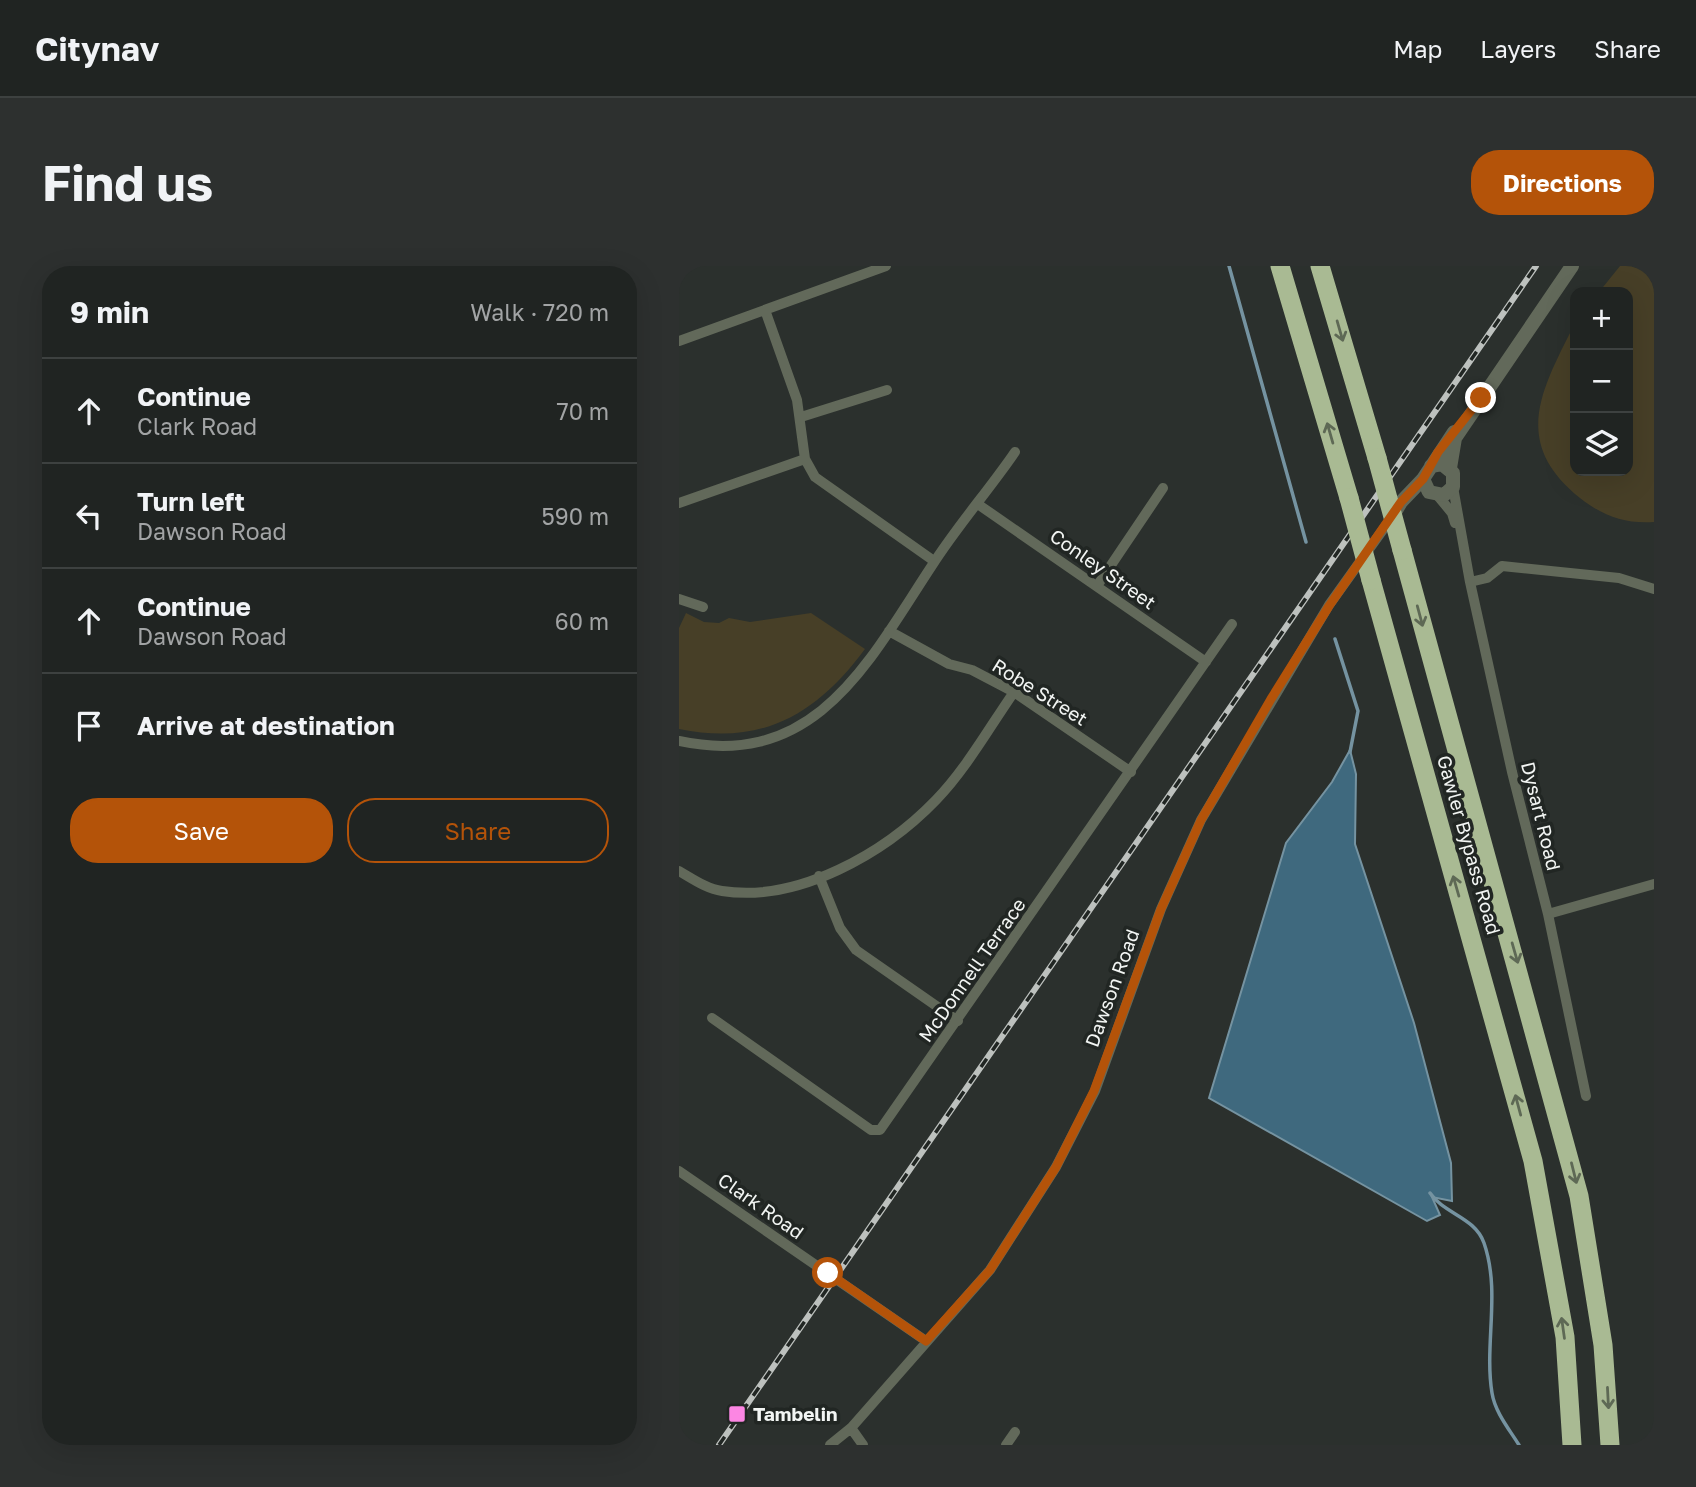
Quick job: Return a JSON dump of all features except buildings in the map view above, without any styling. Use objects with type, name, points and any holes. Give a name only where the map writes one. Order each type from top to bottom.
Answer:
[{"type":"highway","name":"Gawler Bypass Road","points":[[1280,266],[1349,498],[1533,1161],[1561,1312],[1572,1445]]},
{"type":"highway","name":"Gawler Bypass Road","points":[[1320,266],[1377,458],[1579,1196],[1603,1345],[1610,1445]]},
{"type":"street","points":[[679,341],[886,266]]},
{"type":"street","points":[[1481,398],[1438,452],[1423,479],[1427,490],[1436,495],[1453,487],[1455,478],[1450,468],[1455,438],[1572,266]]},
{"type":"street","points":[[765,310],[801,417],[806,459],[815,477],[828,489],[934,561]]},
{"type":"street","points":[[801,417],[887,390]]},
{"type":"street","points":[[679,741],[713,745],[764,740],[818,714],[844,692],[889,631],[934,561],[979,505],[1015,452]]},
{"type":"street","points":[[679,503],[806,459]]},
{"type":"street","points":[[1431,466],[1442,464],[1450,468]]},
{"type":"street","name":"Dawson Road","points":[[836,1443],[990,1270],[1056,1167],[1094,1091],[1161,909],[1201,820],[1329,606],[1401,502],[1423,479]]},
{"type":"street","name":"Dysart Road","points":[[1453,487],[1469,582],[1512,772],[1548,914],[1586,1096]]},
{"type":"street","points":[[1097,586],[1163,488]]},
{"type":"street","name":"Dawson Road","points":[[1392,517],[1419,499],[1436,495]]},
{"type":"street","name":"Dysart Road","points":[[1436,495],[1452,513],[1462,545]]},
{"type":"street","name":"Conley Street","points":[[979,505],[1206,662]]},
{"type":"street","points":[[1469,582],[1487,578],[1502,566],[1619,578],[1654,589]]},
{"type":"street","points":[[679,599],[703,607]]},
{"type":"street","name":"McDonnell Terrace","points":[[712,1018],[874,1130],[880,1130],[887,1124],[1232,624]]},
{"type":"street","name":"Robe Street","points":[[889,631],[949,664],[972,670],[1014,692],[1131,772]]},
{"type":"street","points":[[679,872],[712,889],[756,894],[780,890],[819,876],[885,842],[936,801],[1014,692]]},
{"type":"street","points":[[819,876],[840,928],[856,950],[958,1021]]},
{"type":"street","points":[[1548,914],[1654,884]]},
{"type":"street","name":"Clark Road","points":[[679,1171],[926,1341]]},
{"type":"street","points":[[851,1428],[863,1445]]},
{"type":"street","points":[[1006,1445],[1015,1432]]},
{"type":"shaded area","points":[[1620,266],[1654,266],[1654,522],[1633,522],[1615,517],[1597,510],[1580,498],[1558,477],[1545,456],[1539,435],[1539,414],[1544,393],[1570,333],[1570,476],[1633,476],[1633,287],[1603,287]]},
{"type":"shaded area","points":[[686,613],[704,622],[719,623],[729,618],[750,622],[811,613],[865,649],[827,692],[807,708],[785,720],[761,729],[736,733],[679,729],[679,628]]},
{"type":"water","points":[[1350,750],[1356,774],[1355,844],[1414,1023],[1451,1163],[1452,1201],[1432,1197],[1440,1215],[1427,1221],[1209,1098],[1286,843],[1332,782]]},
{"type":"waterway","points":[[1229,266],[1306,542]]},
{"type":"waterway","points":[[1335,639],[1358,711],[1350,752]]},
{"type":"waterway","points":[[1430,1193],[1443,1206],[1474,1227],[1484,1243],[1491,1280],[1492,1393],[1499,1414],[1519,1445]]},
{"type":"railway","points":[[719,1445],[1536,266]]},
{"type":"place","name":"Tambelin","points":[[737,1414]]},
{"type":"route","points":[[828,1273],[926,1341],[990,1270],[1056,1167],[1094,1091],[1161,909],[1201,820],[1329,606],[1401,502],[1423,479],[1438,452],[1481,398]]}]
